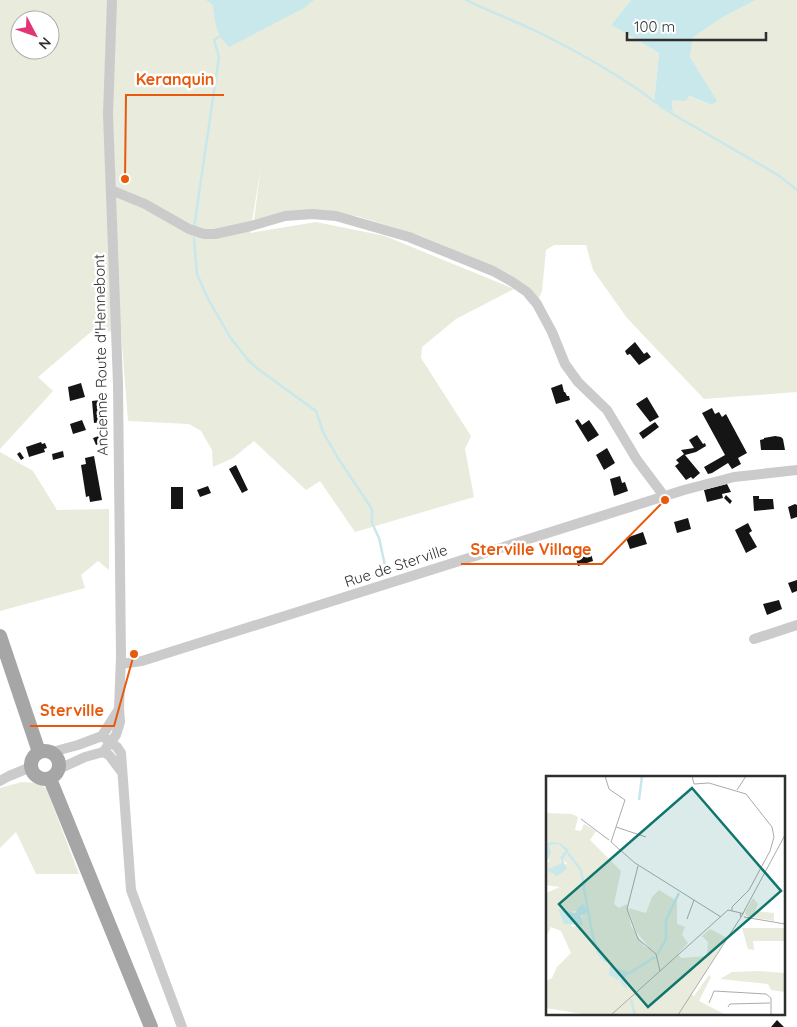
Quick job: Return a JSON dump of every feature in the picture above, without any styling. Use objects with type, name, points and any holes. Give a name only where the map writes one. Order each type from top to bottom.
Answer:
[{"type":"main road","points":[[0,636],[45,752],[59,760],[54,774],[151,1027]]},
{"type":"main road","points":[[45,752],[32,758],[31,767],[33,772],[40,778],[54,774]]},
{"type":"street","name":"Ancienne Route d'Hennebont","points":[[103,752],[116,735],[120,722],[121,664],[118,384],[108,114],[112,0]]},
{"type":"street","points":[[111,190],[145,204],[196,233],[215,234],[285,216],[312,214],[336,216],[409,237],[511,280],[527,292],[537,304],[548,324],[564,364],[578,382],[607,410],[637,460],[664,496]]},
{"type":"street","name":"Rue de Sterville","points":[[121,664],[142,661],[664,496],[734,477],[797,470]]},
{"type":"street","points":[[754,639],[797,625]]},
{"type":"street","points":[[45,752],[78,746],[102,736],[119,709]]},
{"type":"street","points":[[102,736],[111,742],[121,753],[131,890],[182,1027]]},
{"type":"street","points":[[54,774],[85,757],[103,752],[110,755],[122,772]]},
{"type":"street","points":[[0,781],[31,767]]},
{"type":"shaded area","points":[[0,0],[631,0],[611,25],[659,53],[654,103],[673,112],[672,100],[688,96],[712,105],[716,101],[690,57],[693,36],[723,17],[756,0],[797,0],[797,392],[704,399],[627,318],[593,270],[586,245],[554,245],[546,250],[542,291],[538,300],[510,274],[421,236],[357,216],[286,212],[254,220],[261,167],[250,233],[316,222],[385,236],[514,289],[456,319],[422,347],[421,358],[471,436],[465,449],[474,497],[355,532],[320,481],[306,490],[254,441],[233,458],[213,467],[212,450],[201,431],[189,424],[128,421],[121,332],[92,331],[38,377],[53,391],[0,449]]},
{"type":"shaded area","points":[[0,452],[33,471],[57,510],[109,509],[109,570],[98,561],[81,575],[85,588],[0,611]]},
{"type":"shaded area","points":[[22,782],[38,783],[46,788],[79,874],[36,874],[16,832],[0,848],[0,788]]},
{"type":"water","points":[[206,0],[314,0],[304,8],[229,47],[221,38],[217,28],[213,5]]},
{"type":"water","points":[[631,0],[756,0],[723,17],[693,37],[690,57],[717,101],[712,105],[689,96],[686,101],[672,100],[673,112],[654,103],[659,53],[611,25]]},
{"type":"building","points":[[635,342],[644,354],[647,352],[651,357],[639,365],[625,351]]},
{"type":"building","points":[[81,383],[85,397],[70,401],[68,387]]},
{"type":"building","points":[[562,384],[564,392],[569,396],[570,400],[556,404],[551,388]]},
{"type":"building","points":[[647,397],[659,417],[650,422],[636,404]]},
{"type":"building","points":[[100,400],[102,422],[94,423],[92,401]]},
{"type":"building","points":[[712,408],[715,414],[719,412],[722,417],[726,414],[747,453],[738,458],[741,464],[732,469],[728,463],[708,474],[704,467],[725,455],[702,413]]},
{"type":"building","points":[[578,419],[582,425],[589,420],[599,435],[588,442],[575,421]]},
{"type":"building","points":[[82,420],[86,430],[73,434],[70,424]]},
{"type":"building","points":[[655,422],[659,427],[643,439],[639,433]]},
{"type":"building","points":[[105,434],[106,442],[96,445],[93,438]]},
{"type":"building","points":[[697,435],[706,446],[696,452],[685,455],[700,473],[693,479],[691,477],[686,480],[675,466],[679,463],[676,460],[684,454],[681,450],[694,448],[689,440]]},
{"type":"building","points":[[775,436],[783,439],[785,450],[761,450],[760,440]]},
{"type":"building","points":[[41,442],[42,444],[45,443],[47,448],[44,449],[45,452],[29,457],[26,447]]},
{"type":"building","points":[[607,448],[615,463],[604,470],[596,455]]},
{"type":"building","points":[[63,451],[64,457],[53,460],[52,454]]},
{"type":"building","points":[[20,452],[24,458],[21,460],[17,454]]},
{"type":"building","points":[[94,456],[102,500],[90,502],[89,496],[86,497],[81,465],[86,464],[85,458]]},
{"type":"building","points":[[236,465],[248,490],[242,493],[229,469]]},
{"type":"building","points":[[620,476],[622,483],[625,482],[628,491],[614,496],[610,479]]},
{"type":"building","points":[[727,484],[731,492],[722,494],[723,498],[707,502],[704,490]]},
{"type":"building","points":[[208,486],[211,493],[200,497],[197,490]]},
{"type":"building","points":[[171,487],[183,487],[183,509],[171,509]]},
{"type":"building","points":[[726,495],[732,501],[730,504],[724,498]]},
{"type":"building","points":[[753,496],[759,496],[759,499],[773,499],[774,509],[754,511]]},
{"type":"building","points":[[797,505],[797,517],[791,519],[788,507]]},
{"type":"building","points":[[688,518],[691,529],[677,533],[674,522]]},
{"type":"building","points":[[748,523],[752,531],[749,533],[757,547],[746,553],[735,530]]},
{"type":"building","points":[[643,532],[647,544],[630,549],[626,538]]},
{"type":"building","points":[[590,549],[593,561],[578,566],[575,554]]},
{"type":"building","points":[[797,580],[797,591],[792,593],[788,583]]},
{"type":"building","points":[[779,600],[782,609],[767,615],[763,604]]},
{"type":"building","points":[[777,1020],[784,1027],[771,1027]]},
{"type":"waterway","points":[[466,0],[570,48],[614,74],[655,102]]},
{"type":"waterway","points":[[194,228],[219,57],[214,40],[222,35]]},
{"type":"waterway","points":[[660,106],[778,175],[797,190]]},
{"type":"waterway","points":[[194,238],[197,274],[207,297],[230,337],[248,360],[258,369],[316,411],[323,432],[372,509],[372,523],[379,538],[386,570]]},
{"type":"place","name":"Keranquin","points":[[125,179]]},
{"type":"place","name":"Sterville Village","points":[[665,500]]},
{"type":"place","name":"Sterville","points":[[134,654]]}]
